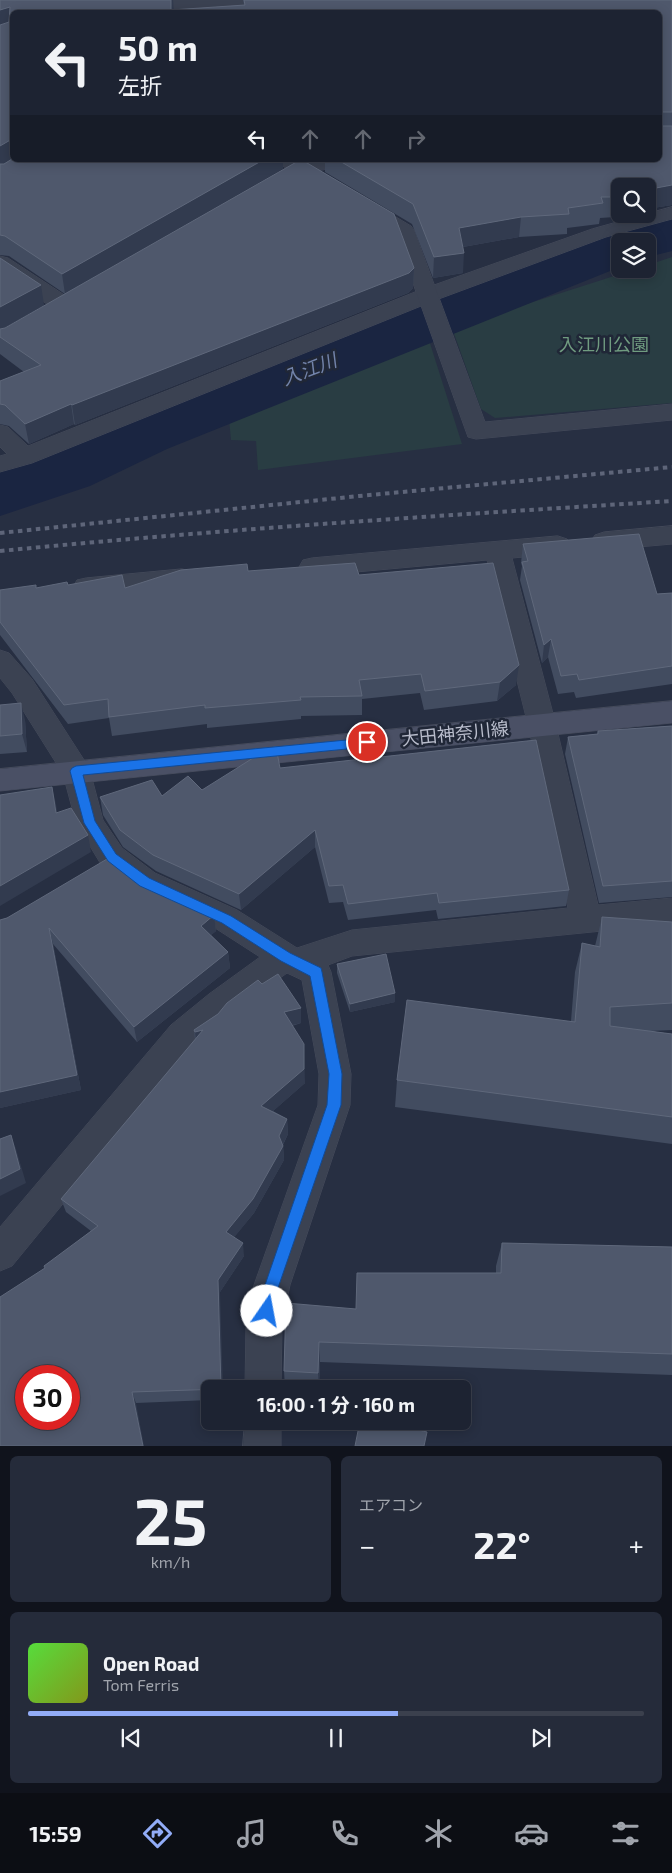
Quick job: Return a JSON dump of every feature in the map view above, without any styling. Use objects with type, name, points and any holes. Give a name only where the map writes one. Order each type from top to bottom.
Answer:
[{"type":"main road","name":"大田神奈川線","points":[[0,780],[672,712]]},
{"type":"street","points":[[118,6],[337,6]]},
{"type":"street","points":[[314,10],[337,6]]},
{"type":"street","points":[[259,193],[294,164],[322,162]]},
{"type":"street","points":[[294,164],[404,230],[476,431],[672,412]]},
{"type":"street","points":[[0,464],[24,457],[429,297],[600,232],[672,213]]},
{"type":"street","points":[[0,263],[64,305]]},
{"type":"street","points":[[0,433],[24,457]]},
{"type":"street","points":[[288,569],[672,535]]},
{"type":"street","points":[[497,551],[542,725],[586,920]]},
{"type":"street","points":[[60,589],[209,576]]},
{"type":"street","points":[[0,660],[22,686],[76,771],[100,864],[145,882],[226,919],[290,959],[316,972],[335,1074],[334,1105],[272,1285],[264,1324],[263,1380]]},
{"type":"street","points":[[0,1254],[182,1035],[220,1004],[290,959],[352,943],[672,911]]},
{"type":"street","points":[[262,1446],[263,1430]]},
{"type":"green space","name":"入江川公園","points":[[672,257],[672,403],[495,418],[481,409],[452,328],[611,277],[656,278],[656,262]]},
{"type":"green space","points":[[427,334],[462,444],[258,470],[256,441],[231,440],[228,408]]},
{"type":"building","points":[[0,0],[171,0],[171,10],[10,10],[10,140],[0,146],[0,25],[9,22],[10,7],[0,10]]},
{"type":"building","points":[[244,0],[672,0],[672,112],[662,112],[662,10],[171,10],[245,5]]},
{"type":"building","points":[[662,126],[672,126],[672,185],[656,188],[656,178],[611,178],[611,197],[601,197],[603,203],[568,208],[569,214],[521,217],[459,228],[464,253],[434,257],[413,204],[341,162],[662,162]]},
{"type":"building","points":[[10,160],[10,162],[259,162],[62,274],[5,236],[0,235],[0,164]]},
{"type":"building","points":[[296,162],[305,162],[394,214],[414,268],[409,273],[71,404],[25,424],[5,405],[0,404],[0,381],[41,365],[0,337],[0,329],[5,328]]},
{"type":"building","points":[[0,258],[41,285],[0,307]]},
{"type":"building","points":[[639,534],[657,594],[672,593],[672,666],[579,680],[577,674],[561,676],[551,639],[544,645],[522,562],[528,561],[523,544]]},
{"type":"building","points":[[355,563],[359,575],[493,563],[519,665],[500,682],[425,691],[421,674],[359,680],[362,696],[300,697],[301,700],[205,708],[205,705],[109,717],[108,699],[64,705],[0,622],[0,590],[36,585],[36,588],[67,582],[68,585],[122,575],[125,588],[181,570],[247,564],[248,571]]},
{"type":"building","points":[[21,703],[22,734],[0,736],[0,705]]},
{"type":"building","points":[[672,726],[672,881],[603,886],[568,737],[598,734],[598,731]]},
{"type":"building","points":[[536,740],[569,890],[439,903],[437,893],[348,904],[343,885],[329,886],[315,830],[239,894],[153,855],[120,830],[100,797],[152,780],[162,796],[188,776],[202,790],[269,748],[276,747],[280,768]]},
{"type":"building","points":[[52,787],[56,813],[71,808],[88,835],[0,886],[0,795]]},
{"type":"building","points":[[107,859],[131,876],[214,915],[201,926],[228,952],[134,1027],[49,928],[77,1075],[0,1092],[0,920],[7,918]]},
{"type":"building","points":[[602,917],[672,922],[672,1003],[610,1007],[610,1026],[672,1034],[672,1117],[397,1080],[407,1000],[575,1022],[582,943],[600,947]]},
{"type":"building","points":[[386,954],[395,993],[350,1004],[337,964]]},
{"type":"building","points":[[278,974],[301,1008],[284,1012],[304,1044],[304,1069],[261,1106],[287,1119],[279,1136],[283,1146],[253,1199],[226,1232],[243,1243],[218,1280],[221,1380],[201,1380],[201,1390],[132,1392],[143,1446],[0,1446],[0,1297],[45,1268],[44,1266],[98,1226],[61,1199],[203,1030],[195,1032],[194,1030],[218,1014],[227,1003],[258,980],[262,984]]},
{"type":"building","points":[[11,1135],[20,1169],[0,1179],[0,1139]]},
{"type":"building","points":[[502,1243],[672,1247],[672,1354],[319,1342],[318,1373],[284,1371],[286,1303],[356,1309],[357,1273],[501,1273]]},
{"type":"building","points":[[358,1430],[419,1430],[427,1432],[424,1446],[355,1446]]},
{"type":"waterway","name":"入江川","points":[[656,239],[672,235]]},
{"type":"waterway","name":"入江川","points":[[0,494],[68,471],[146,435],[611,252]]},
{"type":"railway","points":[[0,533],[359,496],[672,467]]},
{"type":"railway","points":[[0,551],[252,529],[672,501]]},
{"type":"route","points":[[267,1311],[272,1285],[334,1105],[335,1074],[316,972],[285,957],[226,919],[145,882],[112,857],[90,823],[76,771],[367,742]]}]
